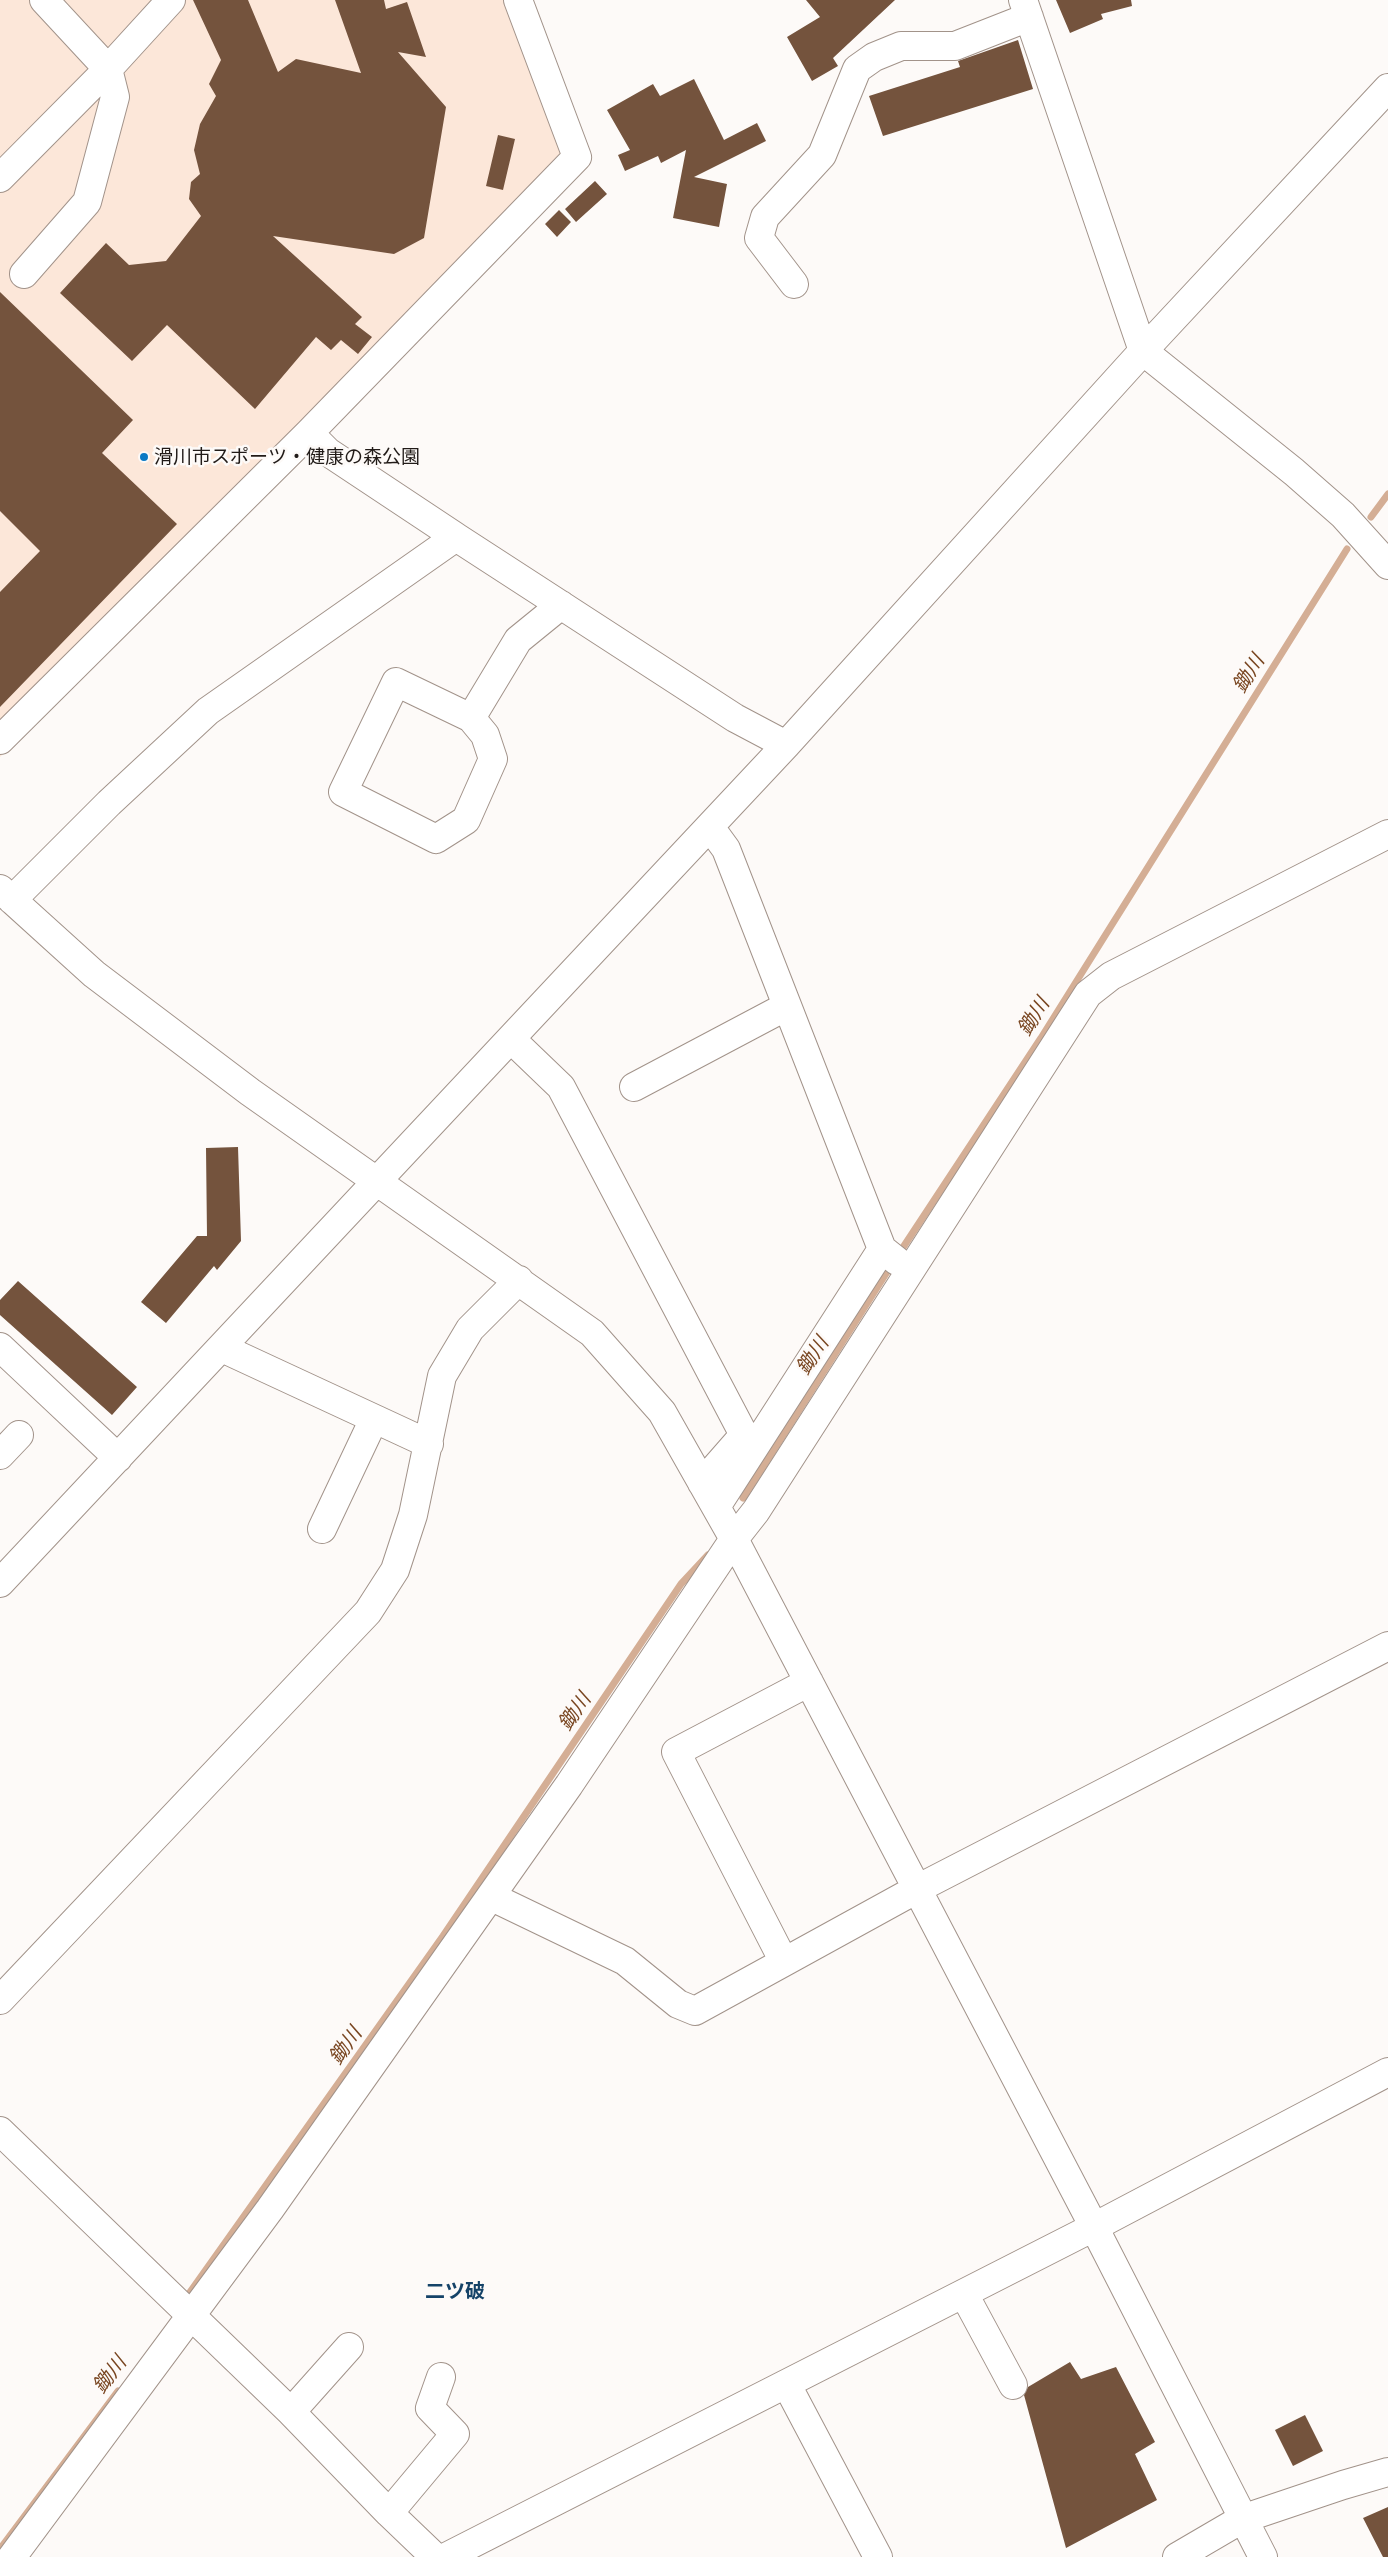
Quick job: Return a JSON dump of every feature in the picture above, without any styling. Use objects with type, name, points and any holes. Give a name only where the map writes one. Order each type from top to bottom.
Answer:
[{"type":"street","points":[[24,274],[87,202],[115,97],[108,69],[44,0]]},
{"type":"street","points":[[0,178],[108,69],[171,0]]},
{"type":"street","points":[[0,740],[309,433],[577,157],[518,0]]},
{"type":"street","points":[[794,284],[759,238],[765,217],[822,155],[857,69],[874,56],[901,46],[955,46],[1026,8],[1143,351],[1294,472],[1343,515],[1388,565]]},
{"type":"street","points":[[0,1584],[786,745],[1143,351],[1388,88]]},
{"type":"street","points":[[309,433],[328,452],[456,537],[735,718],[786,745]]},
{"type":"street","points":[[456,537],[208,711],[109,803],[6,894],[94,974],[250,1092],[592,1333],[662,1412],[734,1539],[1094,2227],[1242,2520],[1263,2557]]},
{"type":"street","points":[[472,718],[518,640],[561,605]]},
{"type":"street","points":[[396,682],[472,718],[485,735],[493,759],[466,820],[436,839],[343,792],[396,682]]},
{"type":"street","points":[[710,826],[726,849],[788,1006],[896,1260]]},
{"type":"street","points":[[716,1507],[1088,994],[1111,976],[1388,834]]},
{"type":"street","points":[[634,1087],[788,1006]]},
{"type":"street","points":[[511,1039],[560,1087],[744,1435],[702,1483]]},
{"type":"street","points":[[12,2557],[184,2311],[270,2210],[492,1897],[734,1539],[756,1511],[896,1260]]},
{"type":"street","points":[[0,2000],[368,1612],[395,1570],[413,1515],[442,1376],[470,1329],[519,1280]]},
{"type":"street","points":[[0,1347],[118,1458]]},
{"type":"street","points":[[222,1348],[429,1444]]},
{"type":"street","points":[[322,1529],[374,1419]]},
{"type":"street","points":[[0,1455],[18,1435]]},
{"type":"street","points":[[492,1897],[624,1961],[678,2004],[695,2011],[917,1889],[1388,1646]]},
{"type":"street","points":[[784,1962],[676,1752],[809,1682]]},
{"type":"street","points":[[446,2557],[964,2294],[1388,2072]]},
{"type":"street","points":[[0,2131],[184,2311],[291,2412],[388,2513],[435,2557]]},
{"type":"street","points":[[964,2294],[1012,2385]]},
{"type":"street","points":[[291,2412],[349,2347]]},
{"type":"street","points":[[388,2513],[455,2434],[430,2408],[441,2377]]},
{"type":"street","points":[[787,2385],[878,2557]]},
{"type":"street","points":[[1177,2557],[1242,2520],[1343,2484],[1388,2472]]},
{"type":"shaded area","name":"滑川市スポーツ・健康の森公園","points":[[0,0],[517,0],[577,157],[0,757]]},
{"type":"building","points":[[193,0],[248,0],[278,72],[296,59],[361,73],[335,0],[384,0],[386,9],[407,2],[426,57],[398,52],[446,107],[424,238],[394,254],[273,236],[362,317],[355,324],[372,337],[358,354],[341,340],[331,350],[316,337],[255,409],[167,325],[132,361],[60,293],[106,243],[129,265],[166,261],[201,216],[189,199],[191,182],[200,174],[194,150],[200,124],[216,96],[209,84],[221,60]]},
{"type":"building","points":[[806,0],[895,0],[833,58],[838,66],[812,81],[787,37],[820,17]]},
{"type":"building","points":[[1056,0],[1131,0],[1132,6],[1101,14],[1103,19],[1070,33]]},
{"type":"building","points":[[1018,40],[1033,89],[883,136],[869,96],[960,67],[958,61]]},
{"type":"building","points":[[694,79],[724,140],[757,123],[766,141],[694,177],[727,184],[719,227],[673,218],[686,150],[661,163],[658,156],[625,171],[618,155],[630,150],[607,110],[653,84],[660,96]]},
{"type":"building","points":[[498,135],[515,139],[503,190],[486,186]]},
{"type":"building","points":[[595,181],[607,194],[576,222],[565,209]]},
{"type":"building","points":[[559,210],[571,222],[557,237],[545,224]]},
{"type":"building","points":[[0,292],[133,420],[102,453],[177,524],[0,707],[0,592],[40,551],[0,511]]},
{"type":"building","points":[[238,1147],[241,1241],[217,1270],[214,1266],[166,1323],[141,1302],[197,1236],[207,1236],[206,1148]]},
{"type":"building","points":[[18,1281],[137,1387],[112,1415],[0,1315],[0,1300]]},
{"type":"building","points":[[1070,2362],[1081,2379],[1116,2367],[1155,2442],[1135,2454],[1157,2500],[1066,2548],[1024,2395],[1028,2387]]},
{"type":"building","points":[[1305,2415],[1323,2451],[1293,2466],[1275,2430]]},
{"type":"building","points":[[1388,2507],[1388,2557],[1383,2557],[1363,2518]]},
{"type":"waterway","name":"鋤川","points":[[1371,517],[1388,494]]},
{"type":"waterway","name":"鋤川","points":[[898,1255],[1041,1038],[1347,549]]},
{"type":"waterway","name":"鋤川","points":[[743,1498],[892,1264]]},
{"type":"waterway","name":"鋤川","points":[[183,2302],[443,1936],[681,1584],[708,1555]]},
{"type":"waterway","name":"鋤川","points":[[0,2549],[118,2391]]},
{"type":"place","name":"滑川市スポーツ・健康の森公園","points":[[144,457]]},
{"type":"district","name":"二ツ破","points":[[455,2292]]}]
